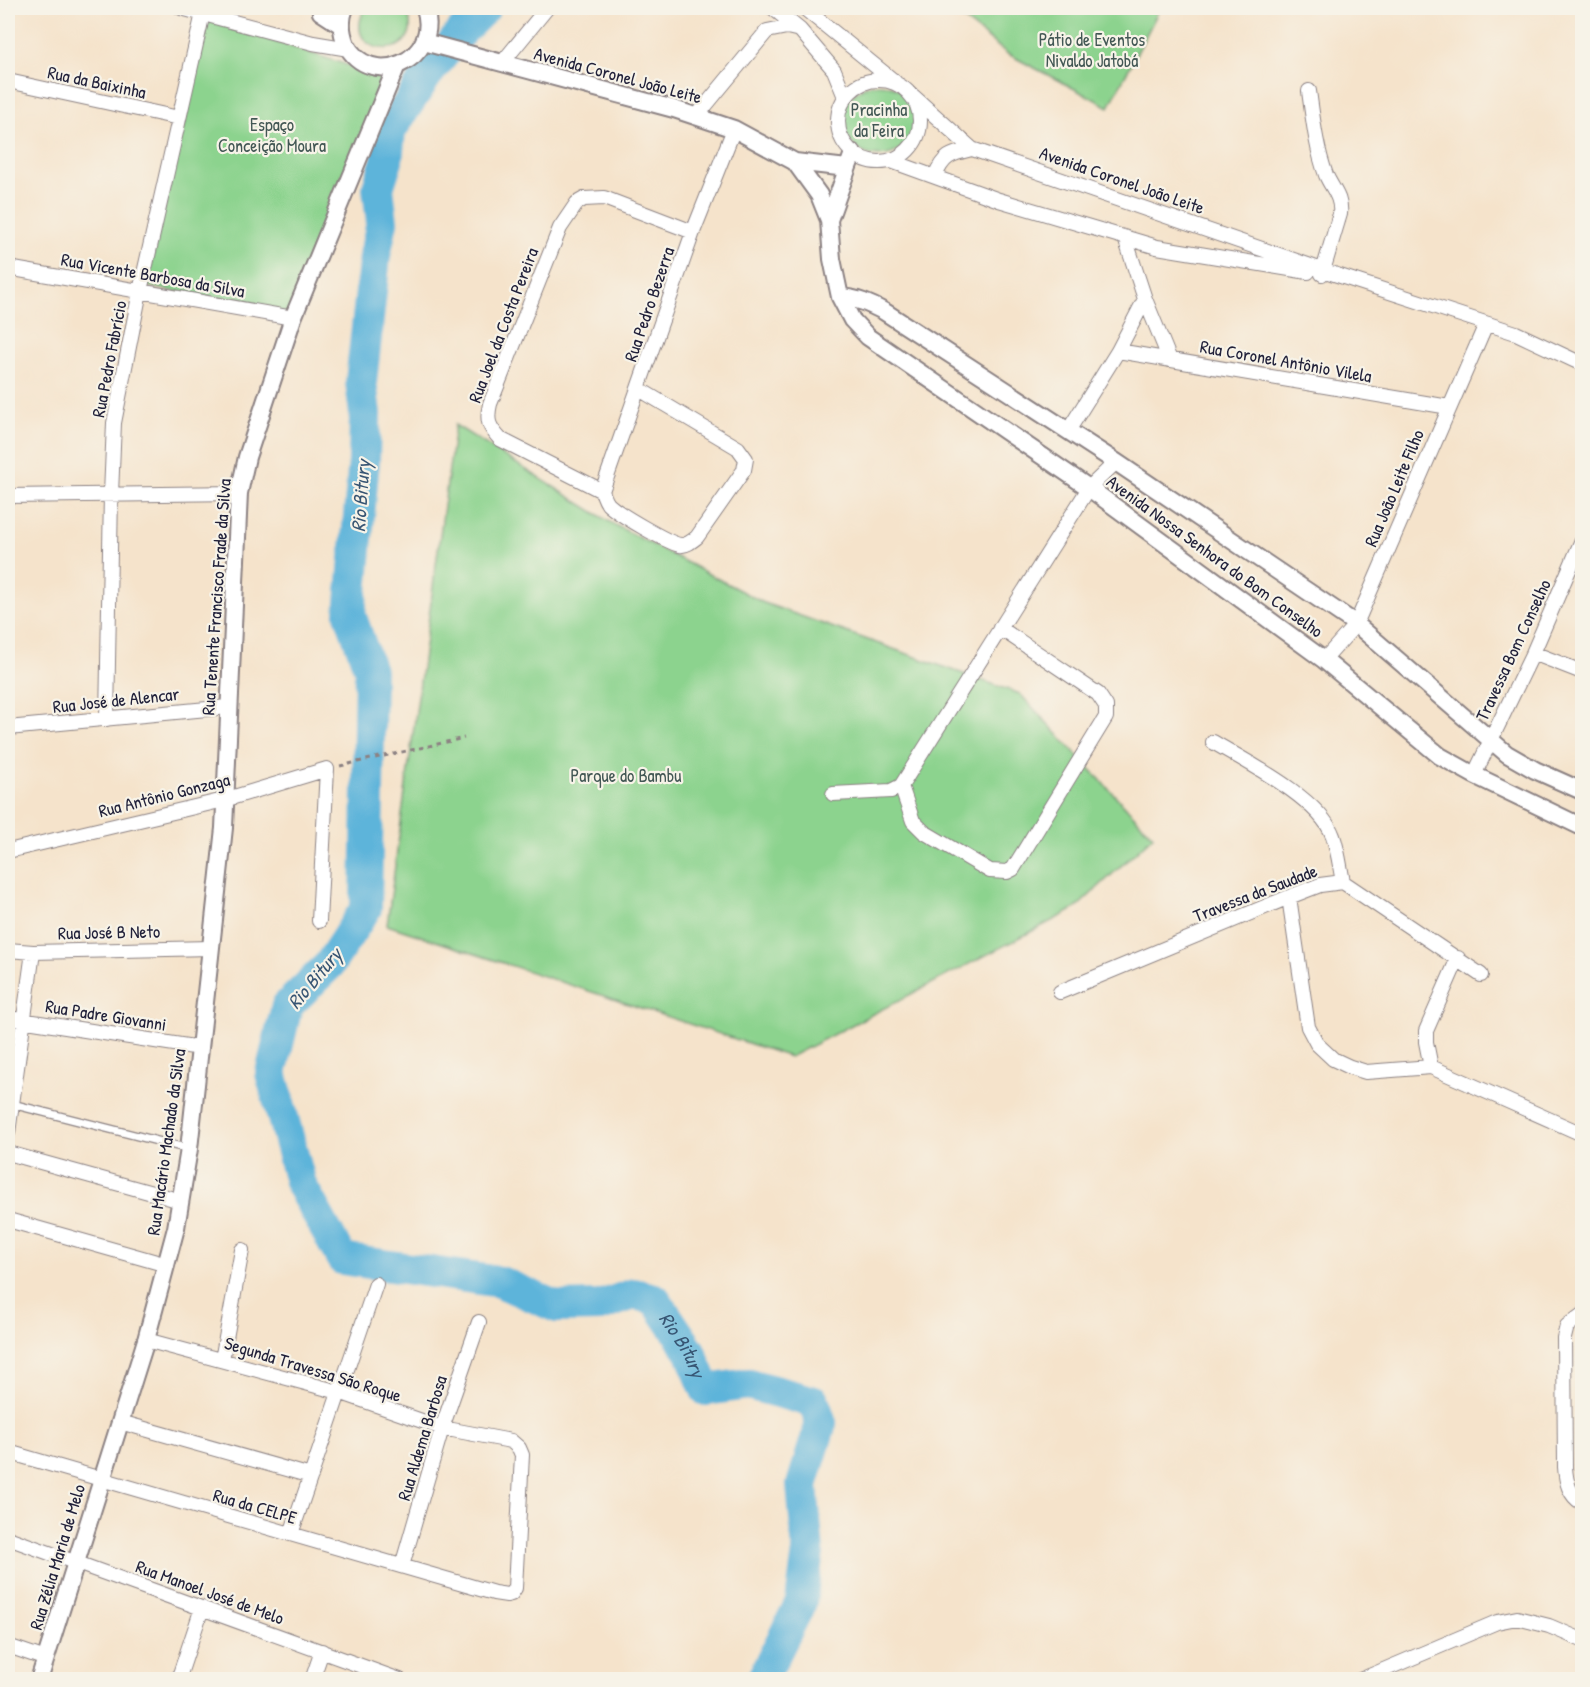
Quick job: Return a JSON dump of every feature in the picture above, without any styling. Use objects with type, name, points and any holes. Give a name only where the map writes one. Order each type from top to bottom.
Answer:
[{"type":"street","points":[[181,8],[313,44],[349,49]]},
{"type":"street","points":[[345,8],[341,25],[343,37],[349,49],[370,65],[384,67],[397,65],[431,44],[425,8]]},
{"type":"street","points":[[493,61],[547,8]]},
{"type":"street","points":[[773,8],[800,30],[834,70],[845,97]]},
{"type":"street","points":[[804,8],[913,96],[920,110],[921,127],[915,142],[905,154],[891,161],[850,160],[838,129],[837,118],[845,97],[862,83],[885,80],[896,83]]},
{"type":"street","points":[[319,9],[341,25]]},
{"type":"street","name":"Rua Pedro Fabrício","points":[[107,719],[114,423],[140,291],[203,13]]},
{"type":"street","points":[[696,117],[767,31],[787,27],[800,30]]},
{"type":"street","name":"Avenida Coronel João Leite","points":[[431,44],[734,129],[795,162],[819,195],[829,220]]},
{"type":"street","name":"Rua Tenente Francisco Frade da Silva","points":[[224,800],[238,493],[247,457],[293,318],[397,65]]},
{"type":"street","name":"Rua da Baixinha","points":[[8,81],[179,118]]},
{"type":"street","points":[[1309,91],[1318,149],[1326,175],[1341,204],[1327,273]]},
{"type":"street","name":"Avenida Coronel João Leite","points":[[913,96],[972,149],[1327,273],[1516,333],[1582,364]]},
{"type":"street","name":"Rua Pedro Bezerra","points":[[602,491],[693,232],[734,129]]},
{"type":"street","points":[[935,176],[941,162],[950,154],[972,149]]},
{"type":"street","name":"Avenida Coronel João Leite","points":[[795,162],[850,160]]},
{"type":"street","name":"Avenida Nossa Senhora do Bom Conselho","points":[[850,160],[829,220],[832,259],[840,297],[852,320],[868,337],[1089,488],[1324,660],[1440,756],[1474,775],[1582,826]]},
{"type":"street","name":"Avenida Coronel João Leite","points":[[891,161],[999,200],[1157,248],[1327,273]]},
{"type":"street","name":"Rua Joel da Costa Pereira","points":[[639,389],[738,448],[746,459],[744,470],[697,537],[686,544],[680,545],[668,540],[615,510],[605,500],[602,491],[500,439],[490,428],[488,421],[490,404],[560,228],[577,203],[584,199],[604,198],[693,232]]},
{"type":"street","points":[[1125,238],[1145,299],[1170,360]]},
{"type":"street","name":"Rua Vicente Barbosa da Silva","points":[[8,268],[293,318]]},
{"type":"street","name":"Avenida Nossa Senhora do Bom Conselho","points":[[840,297],[864,301],[885,312],[1116,462],[1356,624],[1507,754],[1535,770],[1582,791]]},
{"type":"street","points":[[1068,431],[1118,351],[1145,299]]},
{"type":"street","name":"Rua João Leite Filho","points":[[1324,660],[1356,624],[1486,324]]},
{"type":"street","name":"Rua Coronel Antônio Vilela","points":[[1118,351],[1449,406]]},
{"type":"street","points":[[833,794],[891,791],[901,786],[1089,488],[1116,462]]},
{"type":"street","points":[[8,496],[238,493]]},
{"type":"street","name":"Travessa Bom Conselho","points":[[1474,775],[1533,653],[1582,540]]},
{"type":"street","points":[[901,786],[913,821],[924,832],[990,871],[1007,872],[1013,869],[1106,717],[1106,706],[1098,694],[1000,628]]},
{"type":"street","points":[[1533,653],[1582,672]]},
{"type":"street","name":"Rua José de Alencar","points":[[8,728],[228,707]]},
{"type":"street","points":[[1213,742],[1292,790],[1323,819],[1332,834],[1343,882]]},
{"type":"street","points":[[319,921],[333,768]]},
{"type":"street","name":"Rua Antônio Gonzaga","points":[[8,851],[224,800],[333,768]]},
{"type":"street","name":"Rua Macário Machado da Silva","points":[[102,1481],[146,1340],[167,1265],[181,1201],[189,1149],[224,828],[224,800]]},
{"type":"street","name":"Travessa da Saudade","points":[[1060,992],[1289,897],[1320,885],[1343,882],[1481,975]]},
{"type":"street","points":[[1289,897],[1308,1027],[1317,1044],[1333,1059],[1366,1072],[1431,1067],[1582,1134]]},
{"type":"street","name":"Rua José B Neto","points":[[8,950],[33,952],[211,948]]},
{"type":"street","points":[[8,1133],[33,952]]},
{"type":"street","points":[[1431,1067],[1426,1032],[1458,958]]},
{"type":"street","name":"Rua Padre Giovanni","points":[[8,1018],[200,1048]]},
{"type":"street","points":[[8,1153],[181,1201]]},
{"type":"street","points":[[8,1220],[167,1265]]},
{"type":"street","points":[[222,1360],[242,1250]]},
{"type":"street","points":[[291,1534],[376,1284]]},
{"type":"street","points":[[1582,1315],[1567,1326],[1564,1338],[1565,1467],[1567,1485],[1577,1500],[1582,1503]]},
{"type":"street","name":"Rua Aldema Barbosa","points":[[402,1566],[442,1428],[479,1322]]},
{"type":"street","name":"Segunda Travessa São Roque","points":[[146,1340],[339,1392],[442,1428],[504,1440],[516,1445],[522,1455],[515,1588],[511,1594],[507,1595],[494,1593]]},
{"type":"street","points":[[120,1422],[310,1476]]},
{"type":"street","name":"Rua da CELPE","points":[[8,1452],[494,1593]]},
{"type":"street","name":"Rua Zélia Maria de Melo","points":[[39,1680],[102,1481]]},
{"type":"street","name":"Rua Manoel José de Melo","points":[[8,1538],[400,1680]]},
{"type":"street","points":[[178,1680],[202,1608]]},
{"type":"street","points":[[1360,1680],[1497,1622],[1517,1618],[1578,1635]]},
{"type":"street","points":[[8,1646],[46,1659]]},
{"type":"street","points":[[312,1680],[322,1651]]},
{"type":"lane","points":[[12,1104],[189,1149]]},
{"type":"path","points":[[333,768],[390,753],[464,738]]},
{"type":"green space","points":[[365,8],[405,8],[410,26],[407,38],[397,46],[385,48],[373,46],[363,38],[360,26]]},
{"type":"green space","name":"Pátio de Eventos Nivaldo Jatobá","points":[[949,8],[1160,8],[1109,107],[1008,54]]},
{"type":"green space","name":"Espaço Conceição Moura","points":[[208,20],[391,79],[290,314],[146,286]]},
{"type":"green space","name":"Pracinha da Feira","points":[[872,84],[886,84],[905,94],[915,113],[915,127],[905,146],[886,156],[872,156],[853,146],[843,127],[843,113],[853,94]]},
{"type":"green space","name":"Parque do Bambu","points":[[455,425],[613,524],[764,603],[1020,694],[1153,836],[1075,909],[790,1057],[387,925]]},
{"type":"waterway","name":"Rio Bitury","points":[[485,8],[463,30],[427,75],[390,131],[387,160],[378,188],[382,222],[375,255],[361,382],[365,414],[364,461],[350,614],[370,671],[366,908],[329,965],[287,1006],[271,1073],[301,1185],[342,1259],[500,1282],[557,1307],[600,1306],[634,1294],[655,1299],[690,1351],[706,1390],[748,1384],[814,1402],[821,1423],[802,1485],[808,1552],[801,1602],[762,1680]]}]
